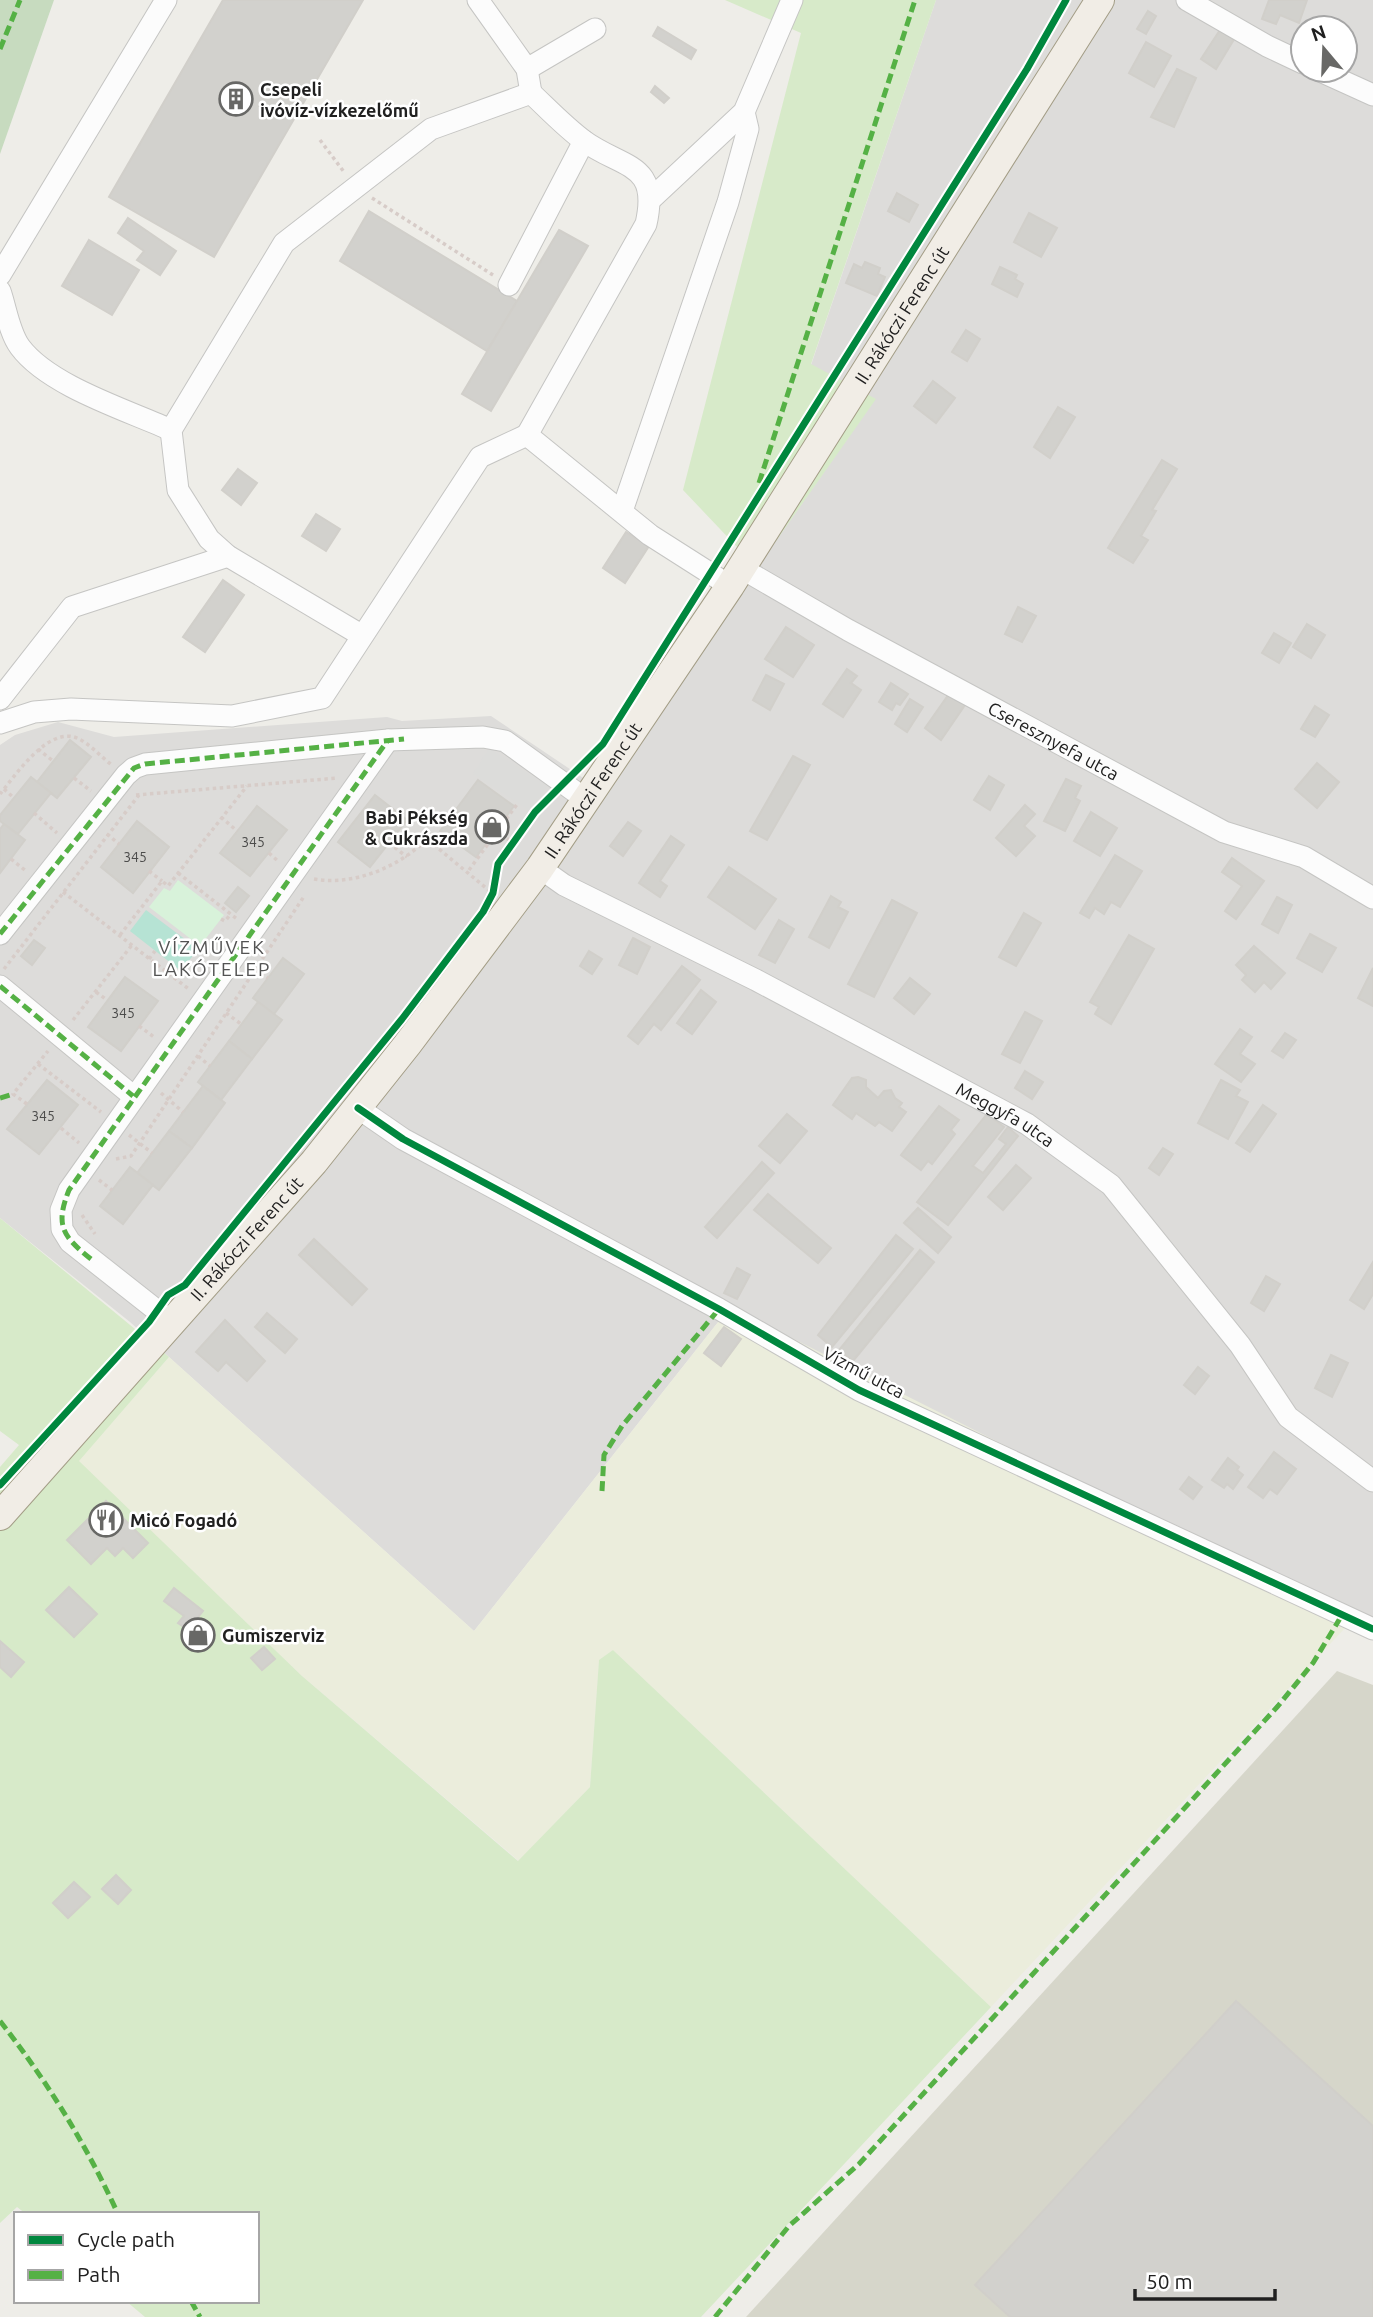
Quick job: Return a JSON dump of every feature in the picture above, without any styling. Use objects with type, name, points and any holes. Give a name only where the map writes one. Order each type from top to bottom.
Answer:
[{"type":"main road","name":"II. Rákóczi Ferenc út","points":[[0,1516],[174,1324],[358,1108],[540,868],[588,801],[736,577],[1100,0]]},
{"type":"street","points":[[0,275],[166,0]]},
{"type":"street","points":[[478,0],[527,69],[531,93],[584,141],[640,172],[652,198]]},
{"type":"street","points":[[0,723],[34,712],[71,709],[232,716],[322,698],[480,457],[527,435],[646,224],[652,198],[744,112],[792,0]]},
{"type":"street","points":[[1187,0],[1289,56]]},
{"type":"street","points":[[527,69],[596,29]]},
{"type":"street","points":[[1349,84],[1373,95]]},
{"type":"street","points":[[361,635],[228,556],[209,539],[178,490],[171,430],[284,243],[431,129],[531,93]]},
{"type":"street","points":[[622,511],[728,202],[748,129],[744,112]]},
{"type":"street","points":[[509,285],[584,141]]},
{"type":"street","points":[[0,290],[18,344],[32,361],[67,383],[171,430]]},
{"type":"street","name":"Cseresznyefa utca","points":[[527,435],[650,535],[848,630],[1224,832],[1304,857],[1373,898]]},
{"type":"street","points":[[0,699],[72,607],[228,556]]},
{"type":"street","points":[[0,934],[126,775],[145,764],[388,740],[483,737],[505,741],[588,801]]},
{"type":"street","points":[[174,1324],[70,1242],[62,1229],[61,1210],[69,1190],[114,1122],[388,740]]},
{"type":"street","name":"Meggyfa utca","points":[[540,868],[564,885],[757,980],[1027,1124],[1111,1185],[1240,1345],[1288,1417],[1373,1481]]},
{"type":"street","points":[[3,982],[60,1036],[133,1096]]},
{"type":"street","name":"Vízmű utca","points":[[358,1108],[403,1139],[719,1309],[859,1390],[1373,1629]]},
{"type":"path","points":[[320,140],[355,187],[509,285]]},
{"type":"path","points":[[0,794],[38,749],[65,736],[77,738],[126,775]]},
{"type":"path","points":[[38,749],[53,761]]},
{"type":"path","points":[[3,982],[4,970],[141,794],[361,777]]},
{"type":"path","points":[[149,871],[169,886],[247,786]]},
{"type":"path","points":[[4,789],[14,798]]},
{"type":"path","points":[[468,870],[518,803]]},
{"type":"path","points":[[34,813],[71,844]]},
{"type":"path","points":[[222,817],[237,831]]},
{"type":"path","points":[[497,832],[513,844]]},
{"type":"path","points":[[506,853],[520,833]]},
{"type":"path","points":[[107,835],[119,844]]},
{"type":"path","points":[[113,1159],[131,1156],[315,880],[330,882],[356,878],[408,858],[427,839],[493,889],[488,902]]},
{"type":"path","points":[[389,843],[408,858]]},
{"type":"path","points":[[178,873],[271,945]]},
{"type":"path","points":[[45,877],[202,1000]]},
{"type":"path","points":[[120,935],[162,881]]},
{"type":"path","points":[[221,919],[225,921],[230,914]]},
{"type":"path","points":[[27,1104],[13,1094],[132,945]]},
{"type":"path","points":[[149,958],[155,951]]},
{"type":"path","points":[[255,969],[268,978]]},
{"type":"path","points":[[96,992],[107,1000]]},
{"type":"path","points":[[226,1013],[241,1024]]},
{"type":"path","points":[[198,1055],[210,1066]]},
{"type":"path","points":[[38,1064],[152,1153]]},
{"type":"path","points":[[169,1101],[183,1112]]},
{"type":"path","points":[[98,1179],[112,1190]]},
{"type":"shaded area","points":[[936,0],[1373,0],[1373,1639],[730,1307],[474,1631],[130,1322],[0,1218],[0,745],[15,735],[58,722],[114,737],[387,717],[402,721],[491,716],[607,794],[757,568],[875,399],[811,365]]},
{"type":"shaded area","points":[[489,748],[547,786],[530,811],[473,774]]},
{"type":"shaded area","points":[[1337,1671],[1373,1685],[1373,2317],[746,2317]]},
{"type":"green space","points":[[0,0],[54,0],[0,154]]},
{"type":"green space","points":[[725,0],[936,0],[811,364],[876,399],[757,568],[683,490],[801,33]]},
{"type":"green space","points":[[178,880],[224,915],[200,946],[149,907],[164,888],[170,891]]},
{"type":"green space","points":[[146,910],[198,949],[181,971],[130,931]]},
{"type":"green space","points":[[0,1218],[169,1357],[79,1461],[302,1676],[518,1861],[590,1787],[599,1660],[613,1650],[991,2007],[701,2317],[145,2317],[128,2303],[259,2303],[259,2212],[23,2212],[17,2207],[0,2223],[0,1467],[19,1445],[0,1431]]},
{"type":"green space","points":[[730,1307],[1342,1615],[1346,1627],[991,2007],[613,1650],[599,1661],[590,1787],[519,1861],[302,1676],[78,1461],[169,1357],[474,1631]]},
{"type":"building","name":"Csepeli ivóvíz-vízkezelőmű","points":[[223,0],[363,0],[214,257],[109,197]]},
{"type":"building","points":[[1269,0],[1307,0],[1302,14],[1289,14],[1289,19],[1280,15],[1276,24],[1262,19]]},
{"type":"building","points":[[1148,11],[1156,16],[1146,34],[1137,29]]},
{"type":"building","points":[[658,27],[696,50],[691,59],[653,36]]},
{"type":"building","points":[[1222,27],[1236,36],[1216,69],[1201,59]]},
{"type":"building","points":[[1146,42],[1171,56],[1154,87],[1129,73]]},
{"type":"building","points":[[1177,69],[1196,78],[1174,127],[1151,117]]},
{"type":"building","points":[[655,86],[669,98],[664,103],[651,92]]},
{"type":"building","points":[[897,193],[918,205],[909,222],[888,211]]},
{"type":"building","points":[[369,211],[517,301],[487,351],[340,261]]},
{"type":"building","points":[[1029,213],[1057,228],[1041,257],[1014,242]]},
{"type":"building","points":[[128,218],[176,251],[160,275],[137,260],[144,251],[118,233]]},
{"type":"building","points":[[559,230],[588,246],[491,411],[462,394]]},
{"type":"building","points":[[89,240],[139,270],[112,315],[62,286]]},
{"type":"building","points":[[865,262],[880,268],[878,274],[885,277],[877,296],[846,283],[854,264],[862,268]]},
{"type":"building","points":[[1000,267],[1017,275],[1015,279],[1023,284],[1017,297],[992,284]]},
{"type":"building","points":[[966,330],[980,339],[967,361],[952,352]]},
{"type":"building","points":[[933,381],[955,398],[936,423],[914,406]]},
{"type":"building","points":[[1058,407],[1075,417],[1050,458],[1034,447]]},
{"type":"building","points":[[1162,460],[1177,469],[1152,510],[1156,511],[1141,536],[1148,540],[1133,563],[1108,548]]},
{"type":"building","points":[[238,469],[257,483],[241,505],[222,490]]},
{"type":"building","points":[[316,514],[340,529],[326,551],[302,536]]},
{"type":"building","points":[[626,532],[649,546],[625,583],[603,568]]},
{"type":"building","points":[[223,580],[244,595],[205,652],[183,637]]},
{"type":"building","points":[[1018,607],[1036,616],[1022,642],[1005,634]]},
{"type":"building","points":[[1307,624],[1325,635],[1311,658],[1293,647]]},
{"type":"building","points":[[786,627],[814,645],[793,677],[765,659]]},
{"type":"building","points":[[1274,633],[1291,643],[1279,663],[1262,653]]},
{"type":"building","points":[[847,669],[857,676],[851,683],[861,690],[843,717],[823,704]]},
{"type":"building","points":[[766,675],[784,684],[770,710],[753,700]]},
{"type":"building","points":[[891,683],[908,694],[900,705],[896,703],[892,710],[879,702]]},
{"type":"building","points":[[949,694],[965,705],[941,740],[925,728]]},
{"type":"building","points":[[910,699],[923,707],[907,732],[895,724]]},
{"type":"building","points":[[1315,706],[1329,715],[1315,737],[1301,729]]},
{"type":"building","points":[[70,740],[91,757],[57,798],[37,782]]},
{"type":"building","points":[[793,756],[810,765],[767,840],[750,831]]},
{"type":"building","points":[[1317,763],[1339,782],[1317,808],[1295,789]]},
{"type":"building","points":[[989,776],[1004,785],[990,810],[974,800]]},
{"type":"building","points":[[31,777],[51,793],[18,834],[0,821],[0,815]]},
{"type":"building","points":[[1066,779],[1081,786],[1075,798],[1080,801],[1065,831],[1044,821]]},
{"type":"building","points":[[478,780],[514,806],[476,857],[440,831]]},
{"type":"building","points":[[375,795],[407,820],[370,867],[338,842]]},
{"type":"building","points":[[1025,805],[1035,814],[1024,826],[1035,836],[1016,856],[996,838]]},
{"type":"building","points":[[257,806],[287,830],[250,876],[220,853]]},
{"type":"building","points":[[1091,812],[1117,828],[1100,856],[1074,841]]},
{"type":"building","points":[[137,821],[169,847],[133,893],[101,867]]},
{"type":"building","points":[[628,822],[641,831],[623,856],[610,846]]},
{"type":"building","points":[[4,824],[25,840],[0,873],[0,829]]},
{"type":"building","points":[[671,836],[684,845],[660,881],[667,886],[660,897],[639,883]]},
{"type":"building","points":[[1115,855],[1142,871],[1120,907],[1111,902],[1104,914],[1095,908],[1089,918],[1080,913]]},
{"type":"building","points":[[1232,858],[1264,881],[1236,919],[1225,911],[1242,886],[1222,872]]},
{"type":"building","points":[[729,867],[776,899],[755,929],[708,897]]},
{"type":"building","points":[[238,887],[249,896],[236,912],[225,903]]},
{"type":"building","points":[[831,896],[841,902],[838,907],[848,912],[829,948],[809,937]]},
{"type":"building","points":[[1277,897],[1292,905],[1278,933],[1262,924]]},
{"type":"building","points":[[892,900],[917,913],[874,997],[848,984]]},
{"type":"building","points":[[1024,913],[1041,923],[1016,966],[999,957]]},
{"type":"building","points":[[779,920],[794,929],[775,963],[759,955]]},
{"type":"building","points":[[1310,934],[1336,948],[1322,972],[1297,958]]},
{"type":"building","points":[[1129,935],[1154,949],[1111,1024],[1095,1014],[1099,1007],[1090,1002]]},
{"type":"building","points":[[633,938],[650,947],[637,974],[619,965]]},
{"type":"building","points":[[34,940],[45,948],[32,965],[21,956]]},
{"type":"building","points":[[1254,946],[1285,973],[1271,989],[1264,982],[1255,992],[1242,980],[1246,975],[1236,965]]},
{"type":"building","points":[[589,951],[602,959],[592,974],[580,966]]},
{"type":"building","points":[[283,958],[304,974],[274,1014],[253,998]]},
{"type":"building","points":[[682,966],[700,980],[661,1030],[654,1024],[638,1044],[628,1036]]},
{"type":"building","points":[[1373,968],[1373,1006],[1358,998]]},
{"type":"building","points":[[125,977],[158,1001],[121,1051],[88,1027]]},
{"type":"building","points":[[910,978],[930,994],[914,1014],[894,998]]},
{"type":"building","points":[[701,990],[716,1002],[692,1034],[677,1023]]},
{"type":"building","points":[[258,1002],[282,1020],[252,1059],[229,1041]]},
{"type":"building","points":[[1025,1012],[1042,1021],[1020,1063],[1002,1054]]},
{"type":"building","points":[[1240,1029],[1252,1037],[1240,1054],[1255,1064],[1241,1082],[1215,1064]]},
{"type":"building","points":[[1285,1033],[1296,1040],[1283,1058],[1272,1051]]},
{"type":"building","points":[[229,1041],[252,1059],[221,1100],[198,1082]]},
{"type":"building","points":[[1025,1071],[1043,1082],[1032,1099],[1015,1088]]},
{"type":"building","points":[[852,1078],[866,1080],[866,1087],[878,1098],[884,1091],[891,1090],[895,1098],[902,1103],[899,1107],[906,1112],[892,1131],[879,1122],[875,1126],[856,1113],[852,1119],[833,1105]]},
{"type":"building","points":[[47,1080],[78,1105],[39,1154],[7,1129]]},
{"type":"building","points":[[1221,1080],[1240,1090],[1236,1096],[1248,1102],[1228,1139],[1198,1123]]},
{"type":"building","points":[[203,1086],[225,1103],[192,1148],[169,1131]]},
{"type":"building","points":[[1263,1105],[1276,1114],[1250,1152],[1236,1143]]},
{"type":"building","points":[[939,1106],[959,1120],[951,1130],[955,1134],[932,1164],[928,1161],[921,1170],[901,1155]]},
{"type":"building","points":[[787,1114],[807,1131],[780,1163],[759,1146]]},
{"type":"building","points":[[987,1114],[1004,1127],[973,1166],[983,1173],[1006,1144],[999,1139],[1008,1127],[1018,1136],[948,1225],[917,1202]]},
{"type":"building","points":[[169,1131],[192,1148],[159,1190],[137,1173]]},
{"type":"building","points":[[1163,1148],[1173,1154],[1159,1175],[1149,1168]]},
{"type":"building","points":[[762,1162],[774,1173],[717,1238],[705,1227]]},
{"type":"building","points":[[1016,1165],[1031,1178],[1003,1210],[988,1197]]},
{"type":"building","points":[[130,1167],[153,1185],[123,1224],[100,1206]]},
{"type":"building","points":[[768,1194],[831,1248],[818,1263],[754,1210]]},
{"type":"building","points":[[918,1208],[951,1237],[938,1253],[904,1223]]},
{"type":"building","points":[[896,1235],[913,1249],[832,1347],[818,1335]]},
{"type":"building","points":[[314,1239],[367,1289],[352,1305],[299,1255]]},
{"type":"building","points":[[920,1250],[934,1262],[853,1361],[839,1350]]},
{"type":"building","points":[[1373,1262],[1373,1294],[1364,1309],[1350,1300]]},
{"type":"building","points":[[737,1268],[750,1275],[737,1299],[724,1293]]},
{"type":"building","points":[[1266,1276],[1280,1284],[1264,1311],[1251,1303]]},
{"type":"building","points":[[267,1313],[297,1339],[285,1353],[255,1327]]},
{"type":"building","points":[[225,1320],[265,1361],[247,1381],[226,1362],[218,1371],[196,1352]]},
{"type":"building","points":[[724,1327],[741,1339],[721,1366],[704,1353]]},
{"type":"building","points":[[1331,1355],[1348,1363],[1332,1397],[1315,1388]]},
{"type":"building","points":[[1198,1367],[1209,1376],[1195,1394],[1184,1385]]},
{"type":"building","points":[[1274,1452],[1296,1469],[1277,1494],[1270,1489],[1263,1498],[1248,1487]]},
{"type":"building","points":[[1228,1458],[1239,1467],[1237,1470],[1243,1475],[1233,1489],[1227,1484],[1224,1488],[1212,1480]]},
{"type":"building","points":[[1189,1477],[1202,1487],[1193,1499],[1180,1489]]},
{"type":"building","name":"Micó Fogadó","points":[[106,1501],[148,1543],[133,1558],[123,1548],[115,1556],[107,1548],[91,1564],[67,1540]]},
{"type":"building","points":[[69,1587],[97,1614],[74,1637],[46,1610]]},
{"type":"building","points":[[174,1588],[203,1611],[188,1630],[178,1623],[184,1616],[164,1601]]},
{"type":"building","points":[[0,1641],[24,1662],[11,1677],[0,1667]]},
{"type":"building","points":[[264,1647],[275,1659],[262,1670],[251,1658]]},
{"type":"building","points":[[116,1875],[131,1890],[118,1904],[102,1889]]},
{"type":"building","points":[[74,1882],[90,1897],[68,1918],[53,1903]]},
{"type":"building","points":[[1236,2001],[1373,2126],[1373,2317],[1010,2317],[975,2285]]},
{"type":"marked path","points":[[0,49],[20,0]]},
{"type":"marked path","points":[[759,483],[915,0]]},
{"type":"marked path","points":[[0,934],[134,768],[145,764],[404,739]]},
{"type":"marked path","points":[[91,1259],[73,1243],[64,1229],[62,1212],[69,1190],[388,740]]},
{"type":"marked path","points":[[0,986],[133,1096]]},
{"type":"marked path","points":[[0,1098],[13,1094]]},
{"type":"marked path","points":[[602,1491],[604,1455],[622,1426],[719,1309]]},
{"type":"marked path","points":[[715,2317],[789,2226],[859,2164],[1278,1706],[1313,1663],[1342,1615]]},
{"type":"marked path","points":[[0,2021],[65,2114],[117,2212]]},
{"type":"marked path","points":[[192,2303],[200,2317]]},
{"type":"cycle path","points":[[0,1485],[149,1322],[168,1295],[185,1285],[402,1019],[483,912],[493,893],[498,864],[535,812],[603,744],[1027,69],[1066,0]]},
{"type":"cycle path","points":[[358,1108],[403,1139],[719,1309],[859,1390],[1373,1629]]},
{"type":"place","name":"Csepeli ivóvíz-vízkezelőmű","points":[[236,99]]},
{"type":"place","name":"Babi Pékség & Cukrászda","points":[[492,827]]},
{"type":"place","name":"Micó Fogadó","points":[[106,1520]]},
{"type":"place","name":"Gumiszerviz","points":[[198,1635]]},
{"type":"district","name":"VÍZMŰVEK LAKÓTELEP","points":[[212,958]]}]
